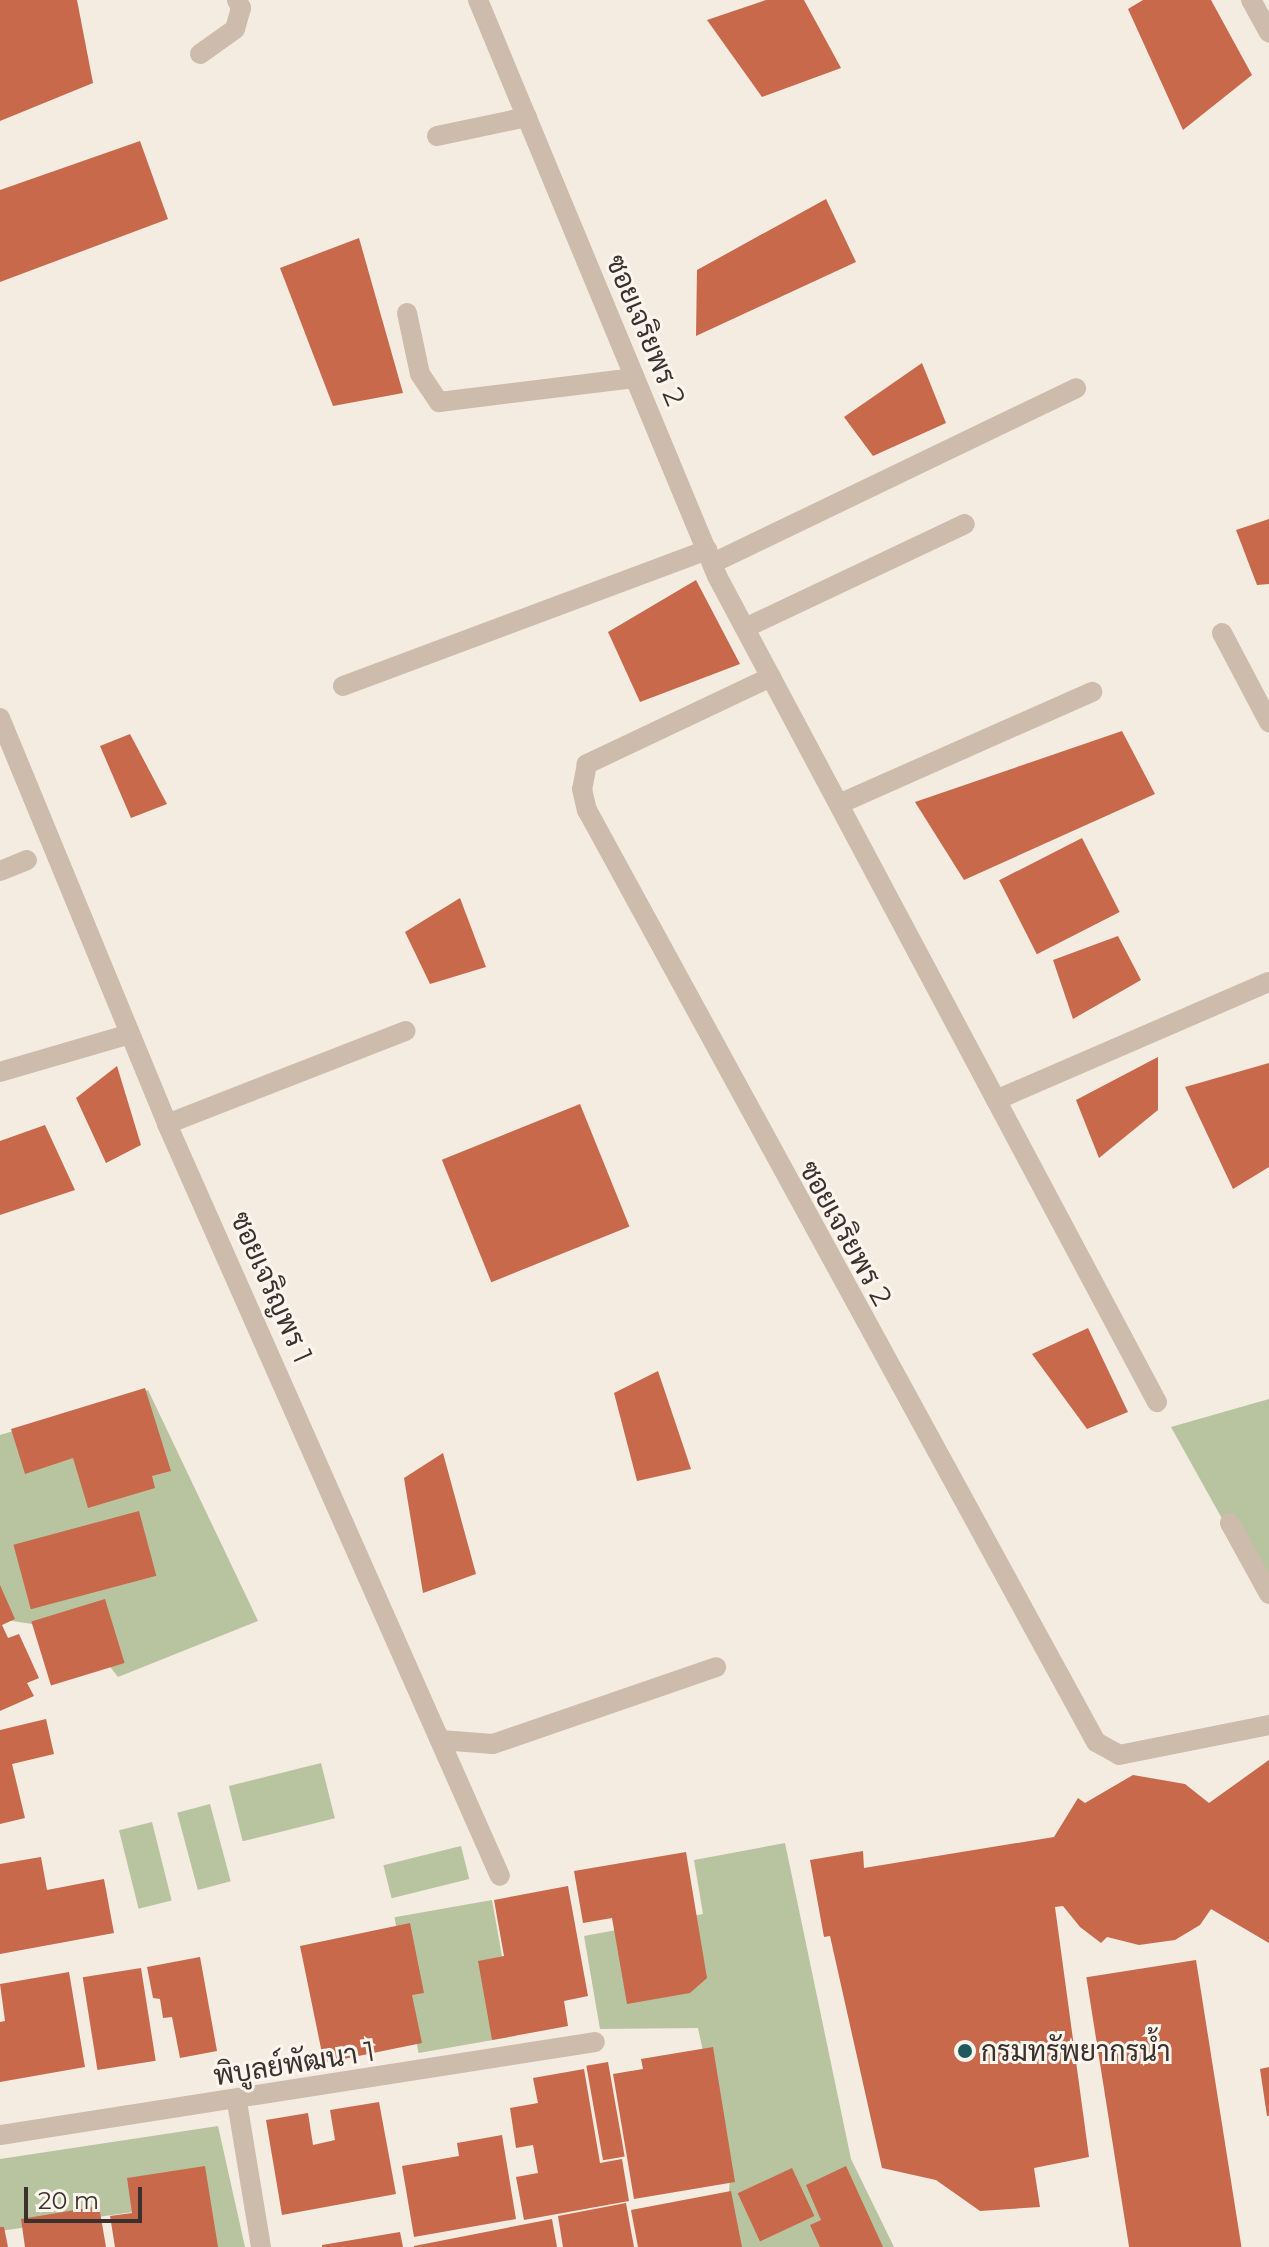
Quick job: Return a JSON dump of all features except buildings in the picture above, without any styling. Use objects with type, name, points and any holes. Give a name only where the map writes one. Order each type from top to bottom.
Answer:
[{"type":"street","points":[[200,54],[235,29],[241,8],[237,0]]},
{"type":"street","name":"ซอยเจริยพร 2","points":[[478,0],[710,556],[745,628],[1157,1402]]},
{"type":"street","points":[[1251,0],[1269,32]]},
{"type":"street","points":[[437,136],[527,117]]},
{"type":"street","points":[[407,313],[420,374],[439,402],[635,378]]},
{"type":"street","points":[[343,686],[710,556],[1076,388]]},
{"type":"street","points":[[745,628],[965,524]]},
{"type":"street","points":[[1222,633],[1269,722]]},
{"type":"street","name":"ซอยเจริยพร 2","points":[[771,677],[587,764],[582,789],[587,810],[1096,1742],[1119,1755],[1269,1725]]},
{"type":"street","points":[[839,804],[1092,692]]},
{"type":"street","name":"ซอยเจริญพร 1","points":[[0,718],[167,1124],[500,1876]]},
{"type":"street","points":[[0,871],[27,860]]},
{"type":"street","points":[[996,1100],[1269,982]]},
{"type":"street","points":[[167,1124],[405,1031]]},
{"type":"street","points":[[0,1072],[130,1034]]},
{"type":"street","points":[[1230,1523],[1269,1594]]},
{"type":"street","points":[[440,1740],[493,1744],[716,1667]]},
{"type":"street","name":"พิบูลย์พัฒนา 1","points":[[0,2135],[237,2102],[595,2042]]},
{"type":"street","points":[[237,2102],[261,2247]]},
{"type":"green space","points":[[148,1390],[258,1621],[118,1677],[83,1632],[0,1619],[0,1435]]},
{"type":"green space","points":[[1269,1399],[1269,1603],[1171,1427]]},
{"type":"green space","points":[[321,1763],[335,1818],[243,1841],[229,1786]]},
{"type":"green space","points":[[210,1804],[231,1881],[198,1890],[177,1813]]},
{"type":"green space","points":[[152,1822],[172,1901],[139,1909],[119,1830]]},
{"type":"green space","points":[[785,1843],[851,2159],[894,2247],[661,2247],[726,2229],[730,2178],[698,2028],[600,2029],[584,1936],[703,1914],[694,1860]]},
{"type":"green space","points":[[461,1846],[469,1879],[392,1898],[383,1865]]},
{"type":"green space","points":[[492,1900],[516,2036],[418,2053],[395,1917]]},
{"type":"green space","points":[[218,2126],[245,2247],[192,2247],[182,2205],[0,2231],[0,2159]]},
{"type":"place","name":"กรมทรัพยากรน้ำ","points":[[965,2051]]}]
